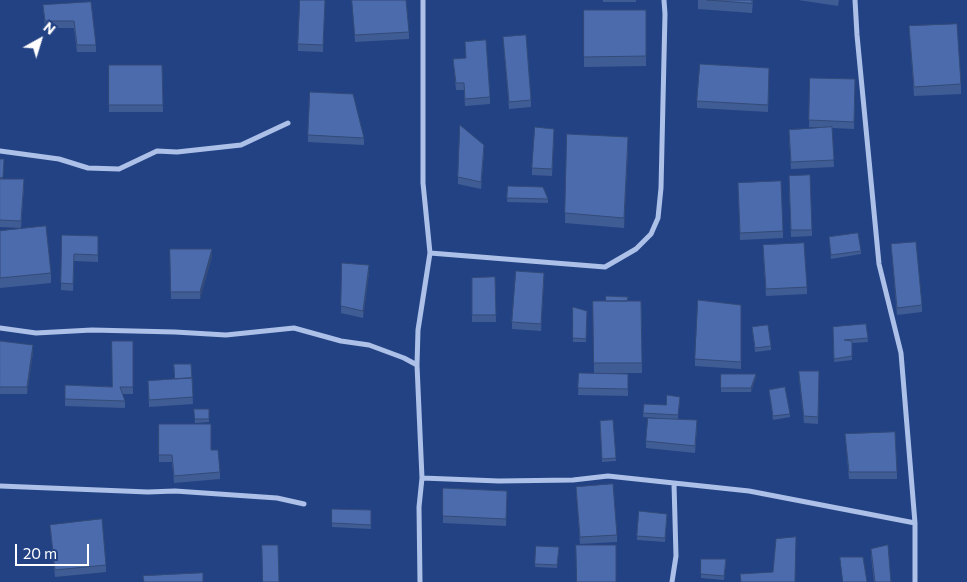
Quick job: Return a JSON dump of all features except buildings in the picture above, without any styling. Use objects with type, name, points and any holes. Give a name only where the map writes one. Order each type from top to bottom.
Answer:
[{"type":"street","points":[[420,582],[419,507],[422,478],[417,365],[418,330],[430,253],[423,183],[423,0]]},
{"type":"street","points":[[430,253],[605,267],[636,249],[651,234],[658,218],[662,188],[664,0]]},
{"type":"street","points":[[855,0],[879,264],[901,353],[915,523],[915,582]]},
{"type":"street","points":[[0,151],[59,158],[88,168],[118,169],[157,152],[178,152],[241,145],[288,122]]},
{"type":"street","points":[[0,328],[36,333],[92,330],[226,335],[294,328],[341,341],[369,345],[417,365]]},
{"type":"street","points":[[422,478],[564,480],[608,476],[749,491],[915,523]]},
{"type":"street","points":[[672,582],[676,556],[674,484]]},
{"type":"street","points":[[0,486],[148,492],[175,491],[277,498],[304,504]]}]
